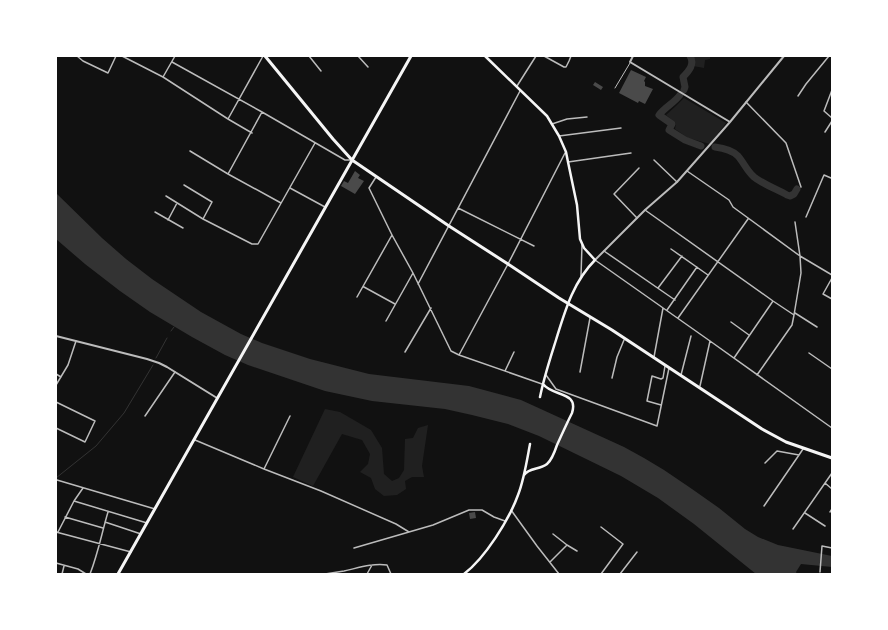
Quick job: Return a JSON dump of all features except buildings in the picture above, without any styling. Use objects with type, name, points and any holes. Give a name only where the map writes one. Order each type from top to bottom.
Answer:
[{"type":"highway","points":[[264,56],[352,160],[376,177],[559,298],[591,316],[762,429],[786,442],[832,458]]},
{"type":"highway","points":[[118,574],[411,56]]},
{"type":"main road","points":[[485,56],[548,116],[559,136],[566,152],[577,205],[580,239],[582,245],[595,260],[581,276],[568,303],[545,373],[540,396]]},
{"type":"main road","points":[[523,478],[526,472],[535,468],[543,467],[547,464],[554,453],[574,407],[571,399],[548,390],[542,384]]},
{"type":"main road","points":[[464,574],[471,569],[484,554],[511,510],[519,494],[530,444]]},
{"type":"street","points":[[77,56],[83,61],[108,73],[116,56]]},
{"type":"street","points":[[122,56],[163,77],[252,133]]},
{"type":"street","points":[[163,77],[176,56]]},
{"type":"street","points":[[228,119],[264,56]]},
{"type":"street","points":[[309,56],[321,71]]},
{"type":"street","points":[[358,56],[368,67]]},
{"type":"street","points":[[517,86],[536,56]]},
{"type":"street","points":[[544,56],[566,67],[571,56]]},
{"type":"street","points":[[633,56],[630,62],[730,122]]},
{"type":"street","points":[[784,56],[730,122],[677,182],[645,210],[595,260],[832,428]]},
{"type":"street","points":[[798,96],[829,56]]},
{"type":"street","points":[[172,62],[345,160],[352,160]]},
{"type":"street","points":[[418,284],[521,90]]},
{"type":"street","points":[[832,90],[824,111],[832,118]]},
{"type":"street","points":[[746,102],[786,143],[801,187]]},
{"type":"street","points":[[228,174],[252,133],[262,112]]},
{"type":"street","points":[[552,124],[567,119],[587,117]]},
{"type":"street","points":[[825,132],[832,121]]},
{"type":"street","points":[[559,136],[621,128]]},
{"type":"street","points":[[166,196],[204,219],[252,244],[258,244],[315,143]]},
{"type":"street","points":[[190,151],[281,203]]},
{"type":"street","points":[[460,355],[566,152]]},
{"type":"street","points":[[568,162],[631,153]]},
{"type":"street","points":[[654,160],[677,182]]},
{"type":"street","points":[[637,218],[614,194],[639,168]]},
{"type":"street","points":[[687,171],[729,200],[733,207],[800,256],[832,275]]},
{"type":"street","points":[[806,217],[824,175],[831,178],[832,177]]},
{"type":"street","points":[[376,177],[368,188],[431,308],[451,351],[542,384]]},
{"type":"street","points":[[184,185],[212,202],[204,219]]},
{"type":"street","points":[[290,188],[326,207]]},
{"type":"street","points":[[168,220],[177,203]]},
{"type":"street","points":[[458,208],[534,246]]},
{"type":"street","points":[[645,210],[773,301],[817,327]]},
{"type":"street","points":[[154,212],[183,228]]},
{"type":"street","points":[[678,318],[749,218]]},
{"type":"street","points":[[757,375],[792,325],[795,314],[801,273],[795,222]]},
{"type":"street","points":[[358,297],[392,235]]},
{"type":"street","points":[[581,276],[582,245]]},
{"type":"street","points":[[671,249],[708,276]]},
{"type":"street","points":[[604,251],[675,300]]},
{"type":"street","points":[[658,288],[682,256]]},
{"type":"street","points":[[667,310],[697,267]]},
{"type":"street","points":[[386,321],[413,273]]},
{"type":"street","points":[[832,278],[823,294],[832,299]]},
{"type":"street","points":[[363,286],[395,304]]},
{"type":"street","points":[[734,358],[773,301]]},
{"type":"street","points":[[405,352],[431,308]]},
{"type":"street","points":[[654,358],[663,308]]},
{"type":"street","points":[[580,372],[591,316]]},
{"type":"street","points":[[731,322],[749,335]]},
{"type":"street","points":[[56,336],[159,363],[218,399]]},
{"type":"street","points":[[681,376],[691,336]]},
{"type":"street","points":[[612,378],[617,357],[624,338]]},
{"type":"street","points":[[56,386],[68,365],[76,341]]},
{"type":"street","points":[[699,388],[710,341]]},
{"type":"street","points":[[505,371],[514,352]]},
{"type":"street","points":[[809,353],[832,369]]},
{"type":"street","points":[[662,405],[647,401],[652,376],[661,379],[663,378],[665,366]]},
{"type":"street","points":[[545,373],[556,389],[657,426],[669,368]]},
{"type":"street","points":[[145,416],[174,372]]},
{"type":"street","points":[[56,374],[61,377]]},
{"type":"street","points":[[56,402],[96,421],[85,442],[56,428]]},
{"type":"street","points":[[264,469],[290,416]]},
{"type":"street","points":[[194,440],[321,491],[396,524],[409,532]]},
{"type":"street","points":[[764,506],[803,448]]},
{"type":"street","points":[[766,463],[777,451],[799,455]]},
{"type":"street","points":[[793,529],[832,473]]},
{"type":"street","points":[[57,480],[155,509]]},
{"type":"street","points":[[825,484],[832,489]]},
{"type":"street","points":[[83,488],[57,532],[131,552]]},
{"type":"street","points":[[74,501],[147,523]]},
{"type":"street","points":[[354,548],[433,525],[469,510],[482,510],[505,521]]},
{"type":"street","points":[[511,510],[559,574]]},
{"type":"street","points":[[90,574],[96,560],[108,512]]},
{"type":"street","points":[[805,512],[825,526]]},
{"type":"street","points":[[66,517],[103,528]]},
{"type":"street","points":[[105,522],[141,534]]},
{"type":"street","points":[[601,527],[623,544],[601,574]]},
{"type":"street","points":[[553,534],[577,551]]},
{"type":"street","points":[[550,562],[567,545]]},
{"type":"street","points":[[821,571],[822,546],[832,548]]},
{"type":"street","points":[[620,574],[637,552]]},
{"type":"street","points":[[56,564],[78,569],[86,574]]},
{"type":"street","points":[[367,574],[373,564]]},
{"type":"street","points":[[325,574],[341,572],[373,564],[381,564],[387,565],[391,574]]},
{"type":"street","points":[[62,574],[64,566]]},
{"type":"lane","points":[[615,88],[630,62]]},
{"type":"shaded area","points":[[693,56],[710,56],[710,59],[705,60],[704,68],[693,66]]},
{"type":"shaded area","points":[[684,98],[726,123],[710,144],[688,138],[675,129],[676,123],[666,115]]},
{"type":"shaded area","points":[[56,193],[102,238],[152,279],[201,312],[241,334],[262,343],[310,359],[369,374],[469,386],[521,400],[624,447],[644,458],[692,489],[758,537],[778,545],[832,556],[832,567],[801,564],[796,572],[797,574],[756,574],[694,524],[658,498],[621,476],[539,436],[508,424],[445,409],[372,401],[325,391],[248,365],[225,355],[150,312],[85,264],[56,239]]},
{"type":"shaded area","points":[[325,409],[340,412],[371,430],[382,448],[384,474],[392,481],[399,478],[404,470],[405,439],[413,438],[418,428],[428,425],[422,466],[424,477],[412,477],[405,481],[406,489],[397,495],[384,496],[375,489],[371,478],[360,472],[368,464],[370,454],[362,440],[342,434],[313,486],[293,477]]},
{"type":"waterway","points":[[684,90],[685,87],[683,77],[692,65],[690,56]]},
{"type":"waterway","points":[[680,95],[659,115],[672,124],[669,130],[685,140],[701,146]]},
{"type":"waterway","points":[[715,147],[728,150],[736,154],[749,172],[761,182],[790,196],[794,194],[797,189]]},
{"type":"waterway","points":[[171,331],[174,327]]},
{"type":"waterway","points":[[156,358],[167,338]]},
{"type":"waterway","points":[[56,478],[96,446],[124,413],[153,365]]}]
